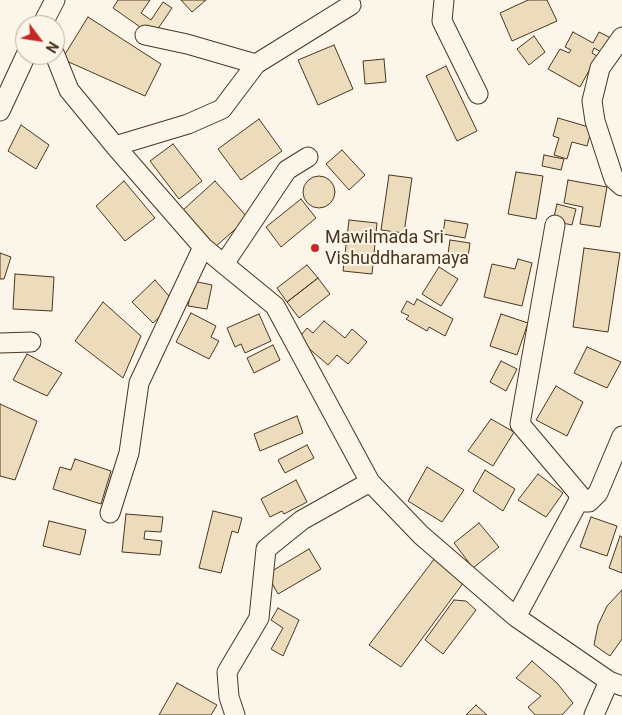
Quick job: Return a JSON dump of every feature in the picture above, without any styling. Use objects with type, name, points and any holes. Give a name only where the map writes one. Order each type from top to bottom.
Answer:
[{"type":"street","points":[[47,15],[55,0]]},
{"type":"street","points":[[444,0],[442,21],[478,94]]},
{"type":"street","points":[[115,146],[188,124],[222,109],[256,64],[350,6]]},
{"type":"street","points":[[145,35],[187,44],[256,64]]},
{"type":"street","points":[[622,37],[600,68],[592,102],[595,121],[614,179],[622,186]]},
{"type":"street","points":[[0,111],[21,65]]},
{"type":"street","points":[[59,65],[68,90],[203,247],[275,306],[370,482],[421,535],[516,617],[618,684],[594,715]]},
{"type":"street","points":[[224,264],[287,170],[308,157]]},
{"type":"street","points":[[516,617],[578,502],[579,494],[520,424],[555,225]]},
{"type":"street","points":[[110,513],[129,453],[139,383],[203,247]]},
{"type":"street","points":[[0,343],[31,342]]},
{"type":"street","points":[[578,502],[589,502],[598,493],[622,436]]},
{"type":"street","points":[[235,715],[229,697],[227,672],[258,618],[266,549],[302,520],[370,482]]},
{"type":"building","points":[[118,0],[150,0],[141,13],[151,20],[163,2],[172,8],[153,36],[113,8]]},
{"type":"building","points":[[181,0],[206,0],[192,12]]},
{"type":"building","points":[[528,0],[547,0],[557,21],[512,41],[500,13]]},
{"type":"building","points":[[88,17],[161,64],[145,96],[65,60],[65,54]]},
{"type":"building","points":[[573,32],[593,43],[599,32],[611,38],[603,53],[594,48],[592,53],[597,56],[580,87],[548,69],[560,49],[569,53],[571,50],[565,47]]},
{"type":"building","points":[[534,36],[545,52],[529,65],[517,49]]},
{"type":"building","points":[[334,45],[353,89],[318,105],[298,60]]},
{"type":"building","points":[[384,59],[386,82],[365,84],[363,61]]},
{"type":"building","points":[[446,66],[477,131],[457,141],[426,76]]},
{"type":"building","points":[[558,118],[592,128],[587,146],[572,142],[567,159],[554,155],[559,138],[553,136]]},
{"type":"building","points":[[259,119],[282,151],[241,180],[218,149]]},
{"type":"building","points":[[21,125],[49,145],[36,169],[8,151]]},
{"type":"building","points":[[173,144],[202,181],[179,199],[150,161]]},
{"type":"building","points":[[342,150],[365,175],[349,190],[326,164]]},
{"type":"building","points":[[544,155],[564,159],[561,170],[542,166]]},
{"type":"building","points":[[516,172],[543,176],[536,219],[508,214]]},
{"type":"building","points":[[389,175],[412,178],[404,233],[381,230]]},
{"type":"building","points":[[319,176],[325,177],[330,181],[334,186],[334,198],[330,203],[325,207],[319,208],[313,207],[308,203],[304,198],[303,192],[304,186],[308,181],[313,177]]},
{"type":"building","points":[[568,180],[607,187],[600,227],[580,224],[583,207],[564,203]]},
{"type":"building","points":[[124,181],[155,218],[125,241],[96,206]]},
{"type":"building","points":[[215,181],[248,218],[215,247],[183,210]]},
{"type":"building","points":[[301,199],[316,218],[281,247],[266,227]]},
{"type":"building","points":[[557,204],[576,209],[572,225],[553,221]]},
{"type":"building","points":[[349,220],[377,223],[372,274],[343,271]]},
{"type":"building","points":[[445,220],[468,224],[465,238],[443,234]]},
{"type":"building","points":[[450,240],[470,243],[468,257],[448,254]]},
{"type":"building","points":[[584,248],[620,253],[608,332],[573,327]]},
{"type":"building","points":[[0,253],[11,257],[4,279],[0,279]]},
{"type":"building","points":[[518,259],[532,263],[522,306],[484,297],[492,264],[515,269]]},
{"type":"building","points":[[307,265],[318,278],[287,302],[277,288]]},
{"type":"building","points":[[439,267],[458,279],[441,306],[422,294]]},
{"type":"building","points":[[15,274],[54,277],[52,311],[13,309]]},
{"type":"building","points":[[318,278],[330,294],[299,318],[287,302]]},
{"type":"building","points":[[155,280],[175,303],[153,323],[132,302]]},
{"type":"building","points":[[193,281],[212,285],[207,309],[188,306]]},
{"type":"building","points":[[417,299],[453,319],[445,336],[429,327],[427,331],[406,319],[409,316],[401,312],[407,301],[414,305]]},
{"type":"building","points":[[103,302],[141,336],[123,378],[75,341]]},
{"type":"building","points":[[191,313],[216,326],[211,337],[219,341],[209,359],[176,342]]},
{"type":"building","points":[[259,314],[271,341],[245,353],[241,344],[235,347],[227,328]]},
{"type":"building","points":[[501,314],[528,323],[517,355],[490,346]]},
{"type":"building","points":[[324,321],[345,338],[352,329],[367,342],[348,364],[337,355],[328,365],[298,339],[307,328],[313,333]]},
{"type":"building","points":[[273,345],[280,360],[254,373],[247,358]]},
{"type":"building","points":[[587,347],[621,362],[607,388],[574,373]]},
{"type":"building","points":[[27,354],[62,373],[47,396],[13,380]]},
{"type":"building","points":[[501,361],[517,369],[506,391],[490,382]]},
{"type":"building","points":[[556,386],[583,402],[567,436],[536,420]]},
{"type":"building","points":[[0,404],[37,421],[15,480],[0,476]]},
{"type":"building","points":[[297,416],[303,433],[260,451],[254,434]]},
{"type":"building","points":[[491,419],[514,432],[493,466],[468,451]]},
{"type":"building","points":[[307,445],[314,458],[285,473],[278,460]]},
{"type":"building","points":[[75,459],[111,471],[101,504],[53,489],[60,467],[71,470]]},
{"type":"building","points":[[427,467],[464,490],[442,522],[408,501]]},
{"type":"building","points":[[485,470],[515,489],[503,511],[473,491]]},
{"type":"building","points":[[538,474],[563,493],[546,517],[518,500]]},
{"type":"building","points":[[296,480],[307,502],[284,514],[282,511],[270,517],[261,499]]},
{"type":"building","points":[[213,511],[242,518],[238,533],[232,531],[221,573],[199,568]]},
{"type":"building","points":[[126,514],[163,517],[161,532],[145,531],[144,539],[162,541],[160,555],[122,552]]},
{"type":"building","points":[[591,517],[617,526],[607,556],[580,547]]},
{"type":"building","points":[[49,521],[86,530],[80,555],[43,546]]},
{"type":"building","points":[[479,523],[499,547],[473,568],[454,543]]},
{"type":"building","points":[[620,536],[622,537],[622,573],[609,568]]},
{"type":"building","points":[[309,549],[321,569],[278,594],[267,574]]},
{"type":"building","points":[[435,558],[464,582],[401,667],[369,645]]},
{"type":"building","points":[[622,590],[622,639],[610,656],[594,645],[598,625],[607,606]]},
{"type":"building","points":[[454,600],[466,601],[476,610],[443,654],[425,640]]},
{"type":"building","points":[[278,608],[299,620],[283,656],[271,649],[283,628],[271,620]]},
{"type":"building","points":[[532,661],[557,683],[573,703],[562,715],[535,715],[528,707],[541,696],[516,678]]},
{"type":"building","points":[[177,683],[217,705],[211,715],[159,715]]},
{"type":"building","points":[[476,705],[487,715],[466,715]]},
{"type":"place","name":"Mawilmada Sri Vishuddharamaya","points":[[315,248]]}]
